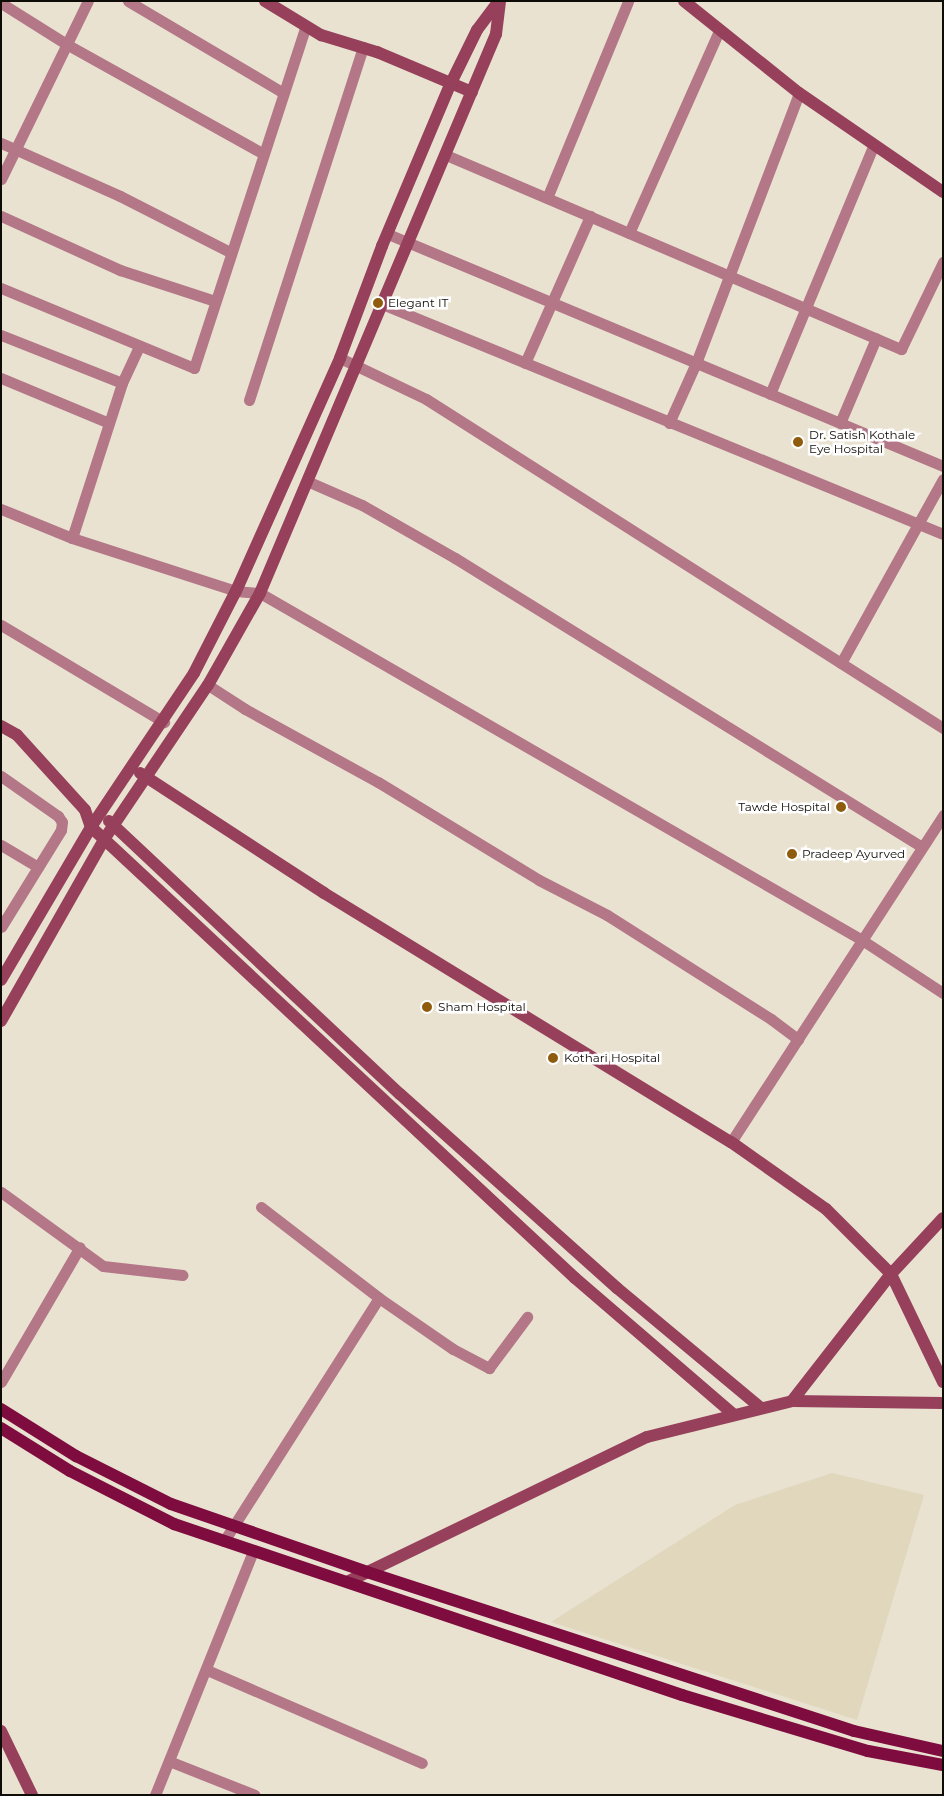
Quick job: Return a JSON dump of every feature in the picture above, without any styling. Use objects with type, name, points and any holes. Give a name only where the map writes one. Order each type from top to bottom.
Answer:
[{"type":"main road","points":[[1,1409],[76,1456],[171,1504],[367,1572],[854,1731],[943,1751]]},
{"type":"main road","points":[[1,1428],[70,1471],[158,1516],[224,1541],[349,1581],[544,1651],[698,1700],[868,1751],[943,1765]]},
{"type":"street","points":[[1,179],[88,1]]},
{"type":"street","points":[[128,1],[282,92]]},
{"type":"street","points":[[265,1],[321,35],[364,47],[472,92]]},
{"type":"street","points":[[2,978],[92,826],[164,722],[194,673],[236,591],[340,358],[388,234],[451,84],[478,30],[500,1]]},
{"type":"street","points":[[1,1021],[106,838],[208,685],[260,593],[358,365],[496,34],[500,1]]},
{"type":"street","points":[[547,198],[628,1]]},
{"type":"street","points":[[684,1],[799,93],[943,192]]},
{"type":"street","points":[[1,3],[68,45],[262,153]]},
{"type":"street","points":[[1,288],[139,347],[194,368],[262,153],[306,26]]},
{"type":"street","points":[[630,233],[720,29]]},
{"type":"street","points":[[249,400],[364,47]]},
{"type":"street","points":[[669,423],[696,363],[799,93]]},
{"type":"street","points":[[1,143],[120,196],[230,252]]},
{"type":"street","points":[[770,394],[874,146]]},
{"type":"street","points":[[446,154],[901,349],[943,262]]},
{"type":"street","points":[[1,216],[120,270],[215,301]]},
{"type":"street","points":[[526,363],[554,303],[590,216]]},
{"type":"street","points":[[388,234],[943,466]]},
{"type":"street","points":[[382,304],[943,534]]},
{"type":"street","points":[[1,335],[122,384]]},
{"type":"street","points":[[840,423],[876,338]]},
{"type":"street","points":[[72,538],[122,384],[139,347]]},
{"type":"street","points":[[340,358],[426,399],[943,728]]},
{"type":"street","points":[[1,378],[109,423]]},
{"type":"street","points":[[841,663],[920,526],[943,479]]},
{"type":"street","points":[[307,481],[362,505],[463,563],[922,847]]},
{"type":"street","points":[[1,509],[72,538],[236,591],[260,593],[862,940],[943,993]]},
{"type":"street","points":[[1,625],[164,722]]},
{"type":"street","points":[[208,685],[245,709],[378,782],[539,880],[656,945],[798,1040]]},
{"type":"street","points":[[1,726],[17,735],[85,810],[92,826],[575,1278],[734,1415]]},
{"type":"street","points":[[132,767],[324,893],[731,1142],[826,1209],[891,1274],[943,1382]]},
{"type":"street","points":[[1,776],[58,816],[62,822],[61,830],[38,867],[6,907],[1,927]]},
{"type":"street","points":[[85,810],[100,814],[114,825],[412,1105],[616,1288],[761,1408]]},
{"type":"street","points":[[731,1142],[943,815]]},
{"type":"street","points":[[1,845],[38,867]]},
{"type":"street","points":[[401,1115],[412,1105]]},
{"type":"street","points":[[1,1192],[80,1247],[103,1266],[182,1274]]},
{"type":"street","points":[[261,1207],[379,1298],[453,1349],[489,1368],[527,1317]]},
{"type":"street","points":[[792,1401],[891,1274],[943,1218]]},
{"type":"street","points":[[1,1382],[80,1247]]},
{"type":"street","points":[[224,1541],[379,1298]]},
{"type":"street","points":[[349,1581],[648,1438],[792,1401],[943,1404]]},
{"type":"street","points":[[156,1795],[253,1551]]},
{"type":"street","points":[[207,1670],[422,1763]]},
{"type":"street","points":[[1,1731],[32,1795]]},
{"type":"street","points":[[169,1761],[255,1795]]},
{"type":"shaded area","points":[[832,1473],[924,1495],[857,1720],[551,1622],[735,1505]]},
{"type":"place","name":"Elegant IT","points":[[378,303]]},
{"type":"place","name":"Dr. Satish Kothale Eye Hospital","points":[[798,442]]},
{"type":"place","name":"Tawde Hospital","points":[[841,807]]},
{"type":"place","name":"Pradeep Ayurved","points":[[792,854]]},
{"type":"place","name":"Sham Hospital","points":[[427,1007]]},
{"type":"place","name":"Kothari Hospital","points":[[553,1058]]}]
